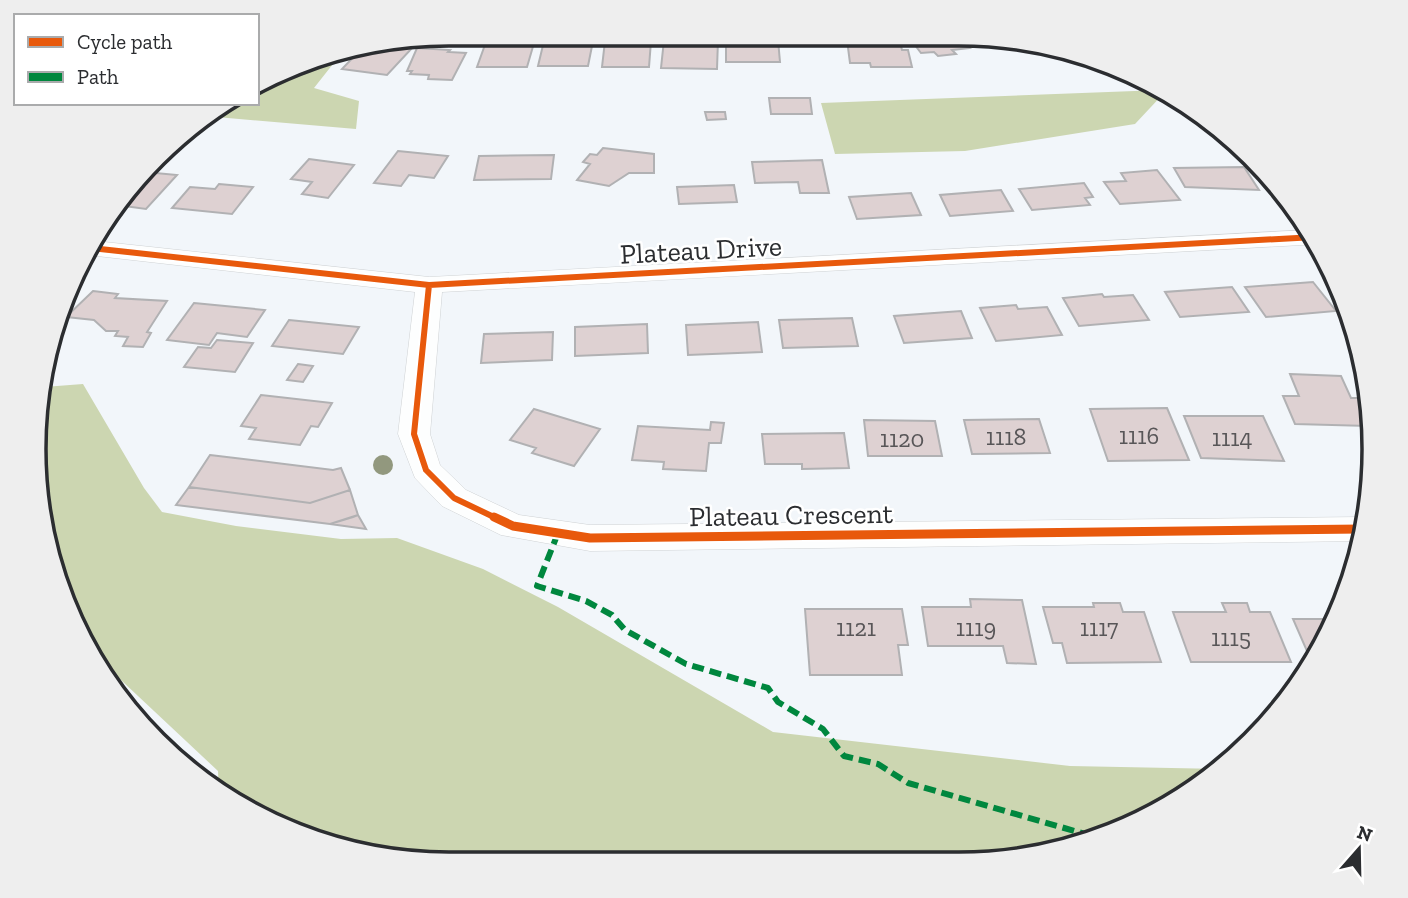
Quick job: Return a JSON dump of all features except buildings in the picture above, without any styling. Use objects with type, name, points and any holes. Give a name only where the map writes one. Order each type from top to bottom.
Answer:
[{"type":"street","name":"Plateau Drive","points":[[99,249],[429,285],[1302,238]]},
{"type":"street","name":"Plateau Crescent","points":[[429,285],[414,435],[426,470],[454,498],[513,526],[590,538],[1355,528]]},
{"type":"green space","points":[[334,62],[314,88],[359,101],[356,129],[220,117],[239,105],[259,105],[259,94],[295,76]]},
{"type":"green space","points":[[1144,91],[1159,99],[1135,124],[965,151],[835,154],[821,103]]},
{"type":"green space","points":[[83,384],[144,488],[162,512],[236,526],[341,539],[397,538],[483,569],[558,607],[773,732],[1070,766],[1205,769],[1161,798],[1113,822],[1038,845],[985,852],[423,852],[370,845],[319,831],[271,811],[218,780],[218,771],[115,674],[100,651],[76,603],[53,528],[46,475],[46,423],[50,387]]},
{"type":"marked path","points":[[558,533],[537,586],[586,601],[612,615],[625,630],[686,664],[768,688],[778,702],[823,729],[844,756],[878,764],[908,783],[934,788],[1082,833]]},
{"type":"cycle path","points":[[99,249],[429,285],[1302,238]]},
{"type":"cycle path","points":[[429,285],[414,434],[426,470],[454,498],[513,526],[590,538],[1355,529]]}]
